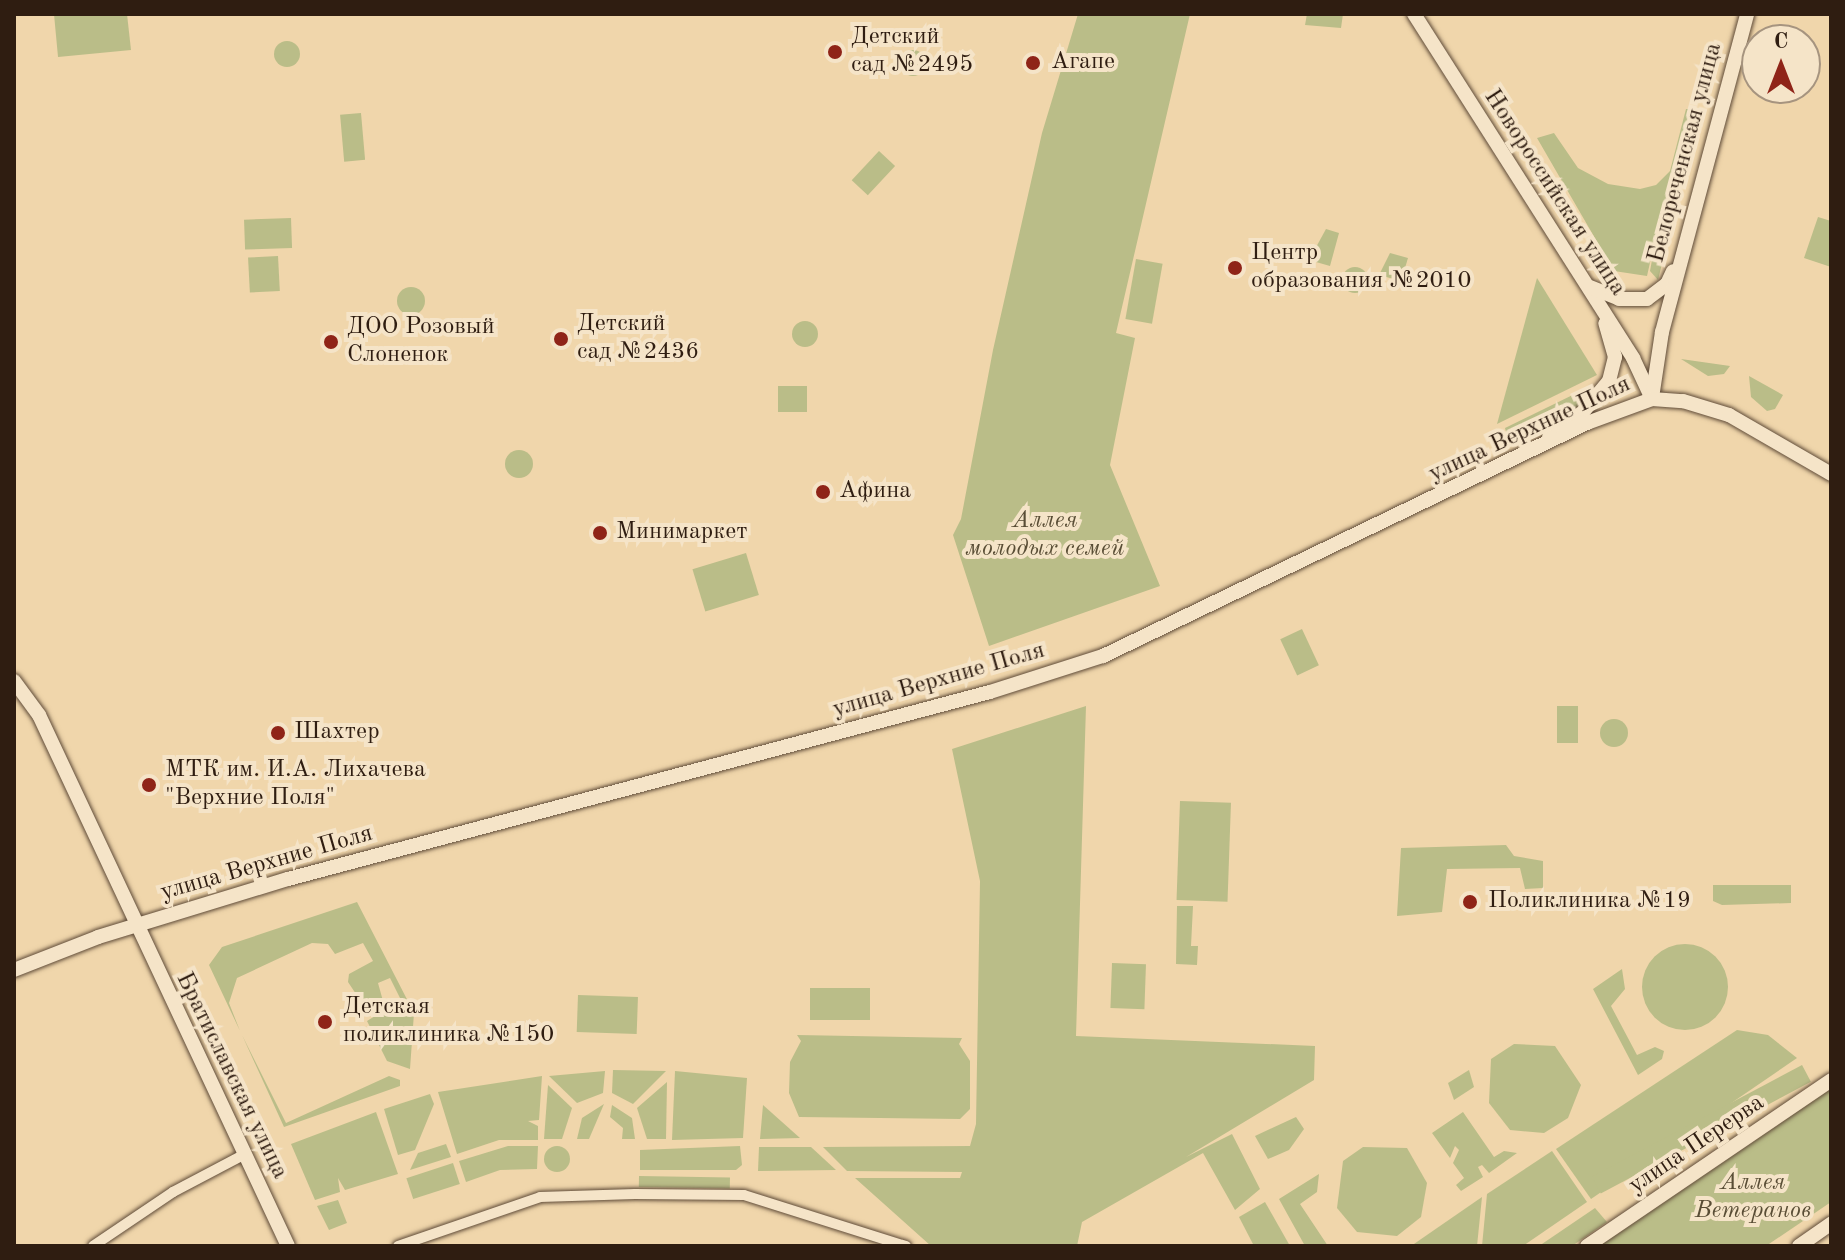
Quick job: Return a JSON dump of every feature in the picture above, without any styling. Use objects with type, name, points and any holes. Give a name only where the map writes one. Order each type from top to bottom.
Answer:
[{"type":"main road","name":"Новороссийская улица","points":[[1414,14],[1598,304],[1652,399]]},
{"type":"main road","name":"Белореченская улица","points":[[1652,399],[1662,332],[1747,14]]},
{"type":"main road","points":[[1586,285],[1619,299],[1647,299],[1667,284],[1683,249]]},
{"type":"main road","points":[[1535,448],[1583,412],[1609,381],[1615,357],[1598,304]]},
{"type":"main road","name":"улица Верхние Поля","points":[[14,970],[133,926],[1103,656],[1535,448],[1652,399],[1683,401],[1729,415],[1831,474]]},
{"type":"main road","name":"Братиславская улица","points":[[14,681],[39,715],[133,926],[288,1246]]},
{"type":"main road","name":"улица Перерва","points":[[1587,1246],[1831,1080]]},
{"type":"main road","points":[[1799,1246],[1831,1224]]},
{"type":"street","points":[[93,1246],[173,1192],[245,1154]]},
{"type":"street","points":[[398,1246],[540,1197],[635,1194],[744,1195],[906,1246]]},
{"type":"green space","points":[[54,14],[127,14],[131,50],[58,57]]},
{"type":"green space","name":"Аллея молодых семей","points":[[1078,14],[1190,14],[1116,333],[1135,338],[1110,465],[1160,586],[989,646],[953,535],[961,519],[993,350],[1042,133]]},
{"type":"green space","points":[[1307,14],[1343,14],[1341,28],[1305,25]]},
{"type":"green space","points":[[287,41],[296,45],[300,54],[296,63],[287,67],[278,63],[274,54],[278,45]]},
{"type":"green space","points":[[913,50],[923,53],[926,63],[923,73],[913,76],[903,73],[900,63],[903,53]]},
{"type":"green space","points":[[1686,109],[1696,109],[1697,121],[1658,280],[1650,271],[1658,227],[1647,276],[1614,271],[1537,138],[1554,133],[1578,168],[1608,184],[1640,189],[1656,185],[1670,171]]},
{"type":"green space","points":[[361,113],[365,160],[344,162],[340,115]]},
{"type":"green space","points":[[879,151],[895,166],[868,195],[852,180]]},
{"type":"green space","points":[[1818,217],[1831,221],[1831,267],[1804,258]]},
{"type":"green space","points":[[291,218],[292,248],[245,250],[244,220]]},
{"type":"green space","points":[[1326,229],[1339,233],[1330,266],[1309,260]]},
{"type":"green space","points":[[1390,253],[1408,258],[1401,281],[1379,275]]},
{"type":"green space","points":[[278,256],[280,291],[250,293],[248,258]]},
{"type":"green space","points":[[1136,259],[1163,264],[1152,324],[1125,319]]},
{"type":"green space","points":[[1355,267],[1364,271],[1368,280],[1364,289],[1355,293],[1346,289],[1342,280],[1346,271]]},
{"type":"green space","points":[[1537,278],[1597,375],[1497,424]]},
{"type":"green space","points":[[411,287],[421,291],[425,301],[421,311],[411,315],[401,311],[397,301],[401,291]]},
{"type":"green space","points":[[805,321],[815,324],[818,334],[815,344],[805,347],[795,344],[792,334],[795,324]]},
{"type":"green space","points":[[1681,359],[1730,366],[1724,374],[1708,376]]},
{"type":"green space","points":[[1749,376],[1783,395],[1775,409],[1767,411],[1751,397]]},
{"type":"green space","points":[[778,386],[807,386],[807,412],[778,412]]},
{"type":"green space","points":[[1587,388],[1591,395],[1577,407],[1509,444],[1505,428]]},
{"type":"green space","points":[[519,450],[529,454],[533,464],[529,474],[519,478],[509,474],[505,464],[509,454]]},
{"type":"green space","points":[[746,553],[759,595],[705,611],[692,569]]},
{"type":"green space","points":[[1302,629],[1319,665],[1297,675],[1280,639]]},
{"type":"green space","points":[[1086,706],[1076,1036],[1315,1046],[1314,1080],[1186,1157],[1232,1134],[1260,1189],[1235,1210],[1203,1153],[1082,1222],[1077,1246],[931,1246],[855,1178],[960,1178],[962,1172],[847,1171],[823,1147],[970,1146],[976,1124],[980,881],[952,749]]},
{"type":"green space","points":[[1557,706],[1578,706],[1578,743],[1557,743]]},
{"type":"green space","points":[[1614,719],[1624,723],[1628,733],[1624,743],[1614,747],[1604,743],[1600,733],[1604,723]]},
{"type":"green space","points":[[1180,801],[1231,803],[1228,902],[1177,900]]},
{"type":"green space","points":[[1506,845],[1514,856],[1543,861],[1543,888],[1525,889],[1520,868],[1447,869],[1442,912],[1397,916],[1401,848]]},
{"type":"green space","points":[[1713,885],[1791,885],[1791,903],[1722,905],[1713,901]]},
{"type":"green space","points":[[357,902],[414,1013],[410,1069],[387,1061],[367,1021],[401,1000],[390,978],[378,983],[383,1001],[366,1009],[348,982],[349,974],[373,961],[363,943],[335,954],[328,944],[312,943],[237,978],[229,1003],[240,1031],[209,965],[222,947]]},
{"type":"green space","points":[[1177,906],[1193,906],[1191,946],[1198,946],[1197,965],[1176,964]]},
{"type":"green space","points":[[1685,944],[1702,947],[1716,956],[1725,970],[1728,987],[1725,1004],[1716,1018],[1702,1027],[1685,1030],[1668,1027],[1654,1018],[1645,1004],[1642,987],[1645,970],[1654,956],[1668,947]]},
{"type":"green space","points":[[1112,963],[1146,964],[1144,1009],[1110,1008]]},
{"type":"green space","points":[[1622,969],[1625,989],[1611,1006],[1637,1055],[1655,1047],[1664,1051],[1662,1059],[1638,1075],[1593,989]]},
{"type":"green space","points":[[810,988],[870,988],[870,1020],[810,1020]]},
{"type":"green space","points":[[578,995],[638,997],[637,1034],[577,1032]]},
{"type":"green space","points":[[1737,1030],[1768,1035],[1797,1058],[1591,1199],[1556,1149]]},
{"type":"green space","points":[[242,1035],[286,1123],[389,1076],[400,1080],[400,1086],[284,1127]]},
{"type":"green space","points":[[797,1035],[962,1038],[959,1044],[970,1061],[970,1109],[960,1119],[799,1117],[789,1093],[790,1062],[801,1041]]},
{"type":"green space","points":[[1514,1044],[1555,1046],[1581,1085],[1568,1118],[1544,1133],[1510,1130],[1489,1103],[1491,1059]]},
{"type":"green space","points":[[1802,1065],[1811,1082],[1601,1194],[1592,1177]]},
{"type":"green space","points":[[613,1070],[666,1071],[633,1104],[612,1093]]},
{"type":"green space","points":[[1469,1070],[1474,1087],[1454,1100],[1448,1083]]},
{"type":"green space","points":[[605,1071],[603,1093],[577,1103],[549,1076]]},
{"type":"green space","points":[[675,1071],[747,1078],[743,1138],[672,1140]]},
{"type":"green space","points":[[542,1076],[539,1120],[528,1121],[538,1126],[538,1140],[499,1140],[457,1154],[438,1092]]},
{"type":"green space","points":[[667,1082],[666,1139],[647,1139],[637,1108]]},
{"type":"green space","points":[[548,1085],[572,1108],[562,1139],[544,1139]]},
{"type":"green space","name":"Аллея Ветеранов","points":[[1831,1089],[1831,1202],[1766,1246],[1600,1246]]},
{"type":"green space","points":[[430,1094],[434,1104],[415,1150],[398,1155],[384,1109]]},
{"type":"green space","points":[[604,1104],[589,1139],[577,1139],[582,1118]]},
{"type":"green space","points":[[612,1105],[632,1118],[635,1139],[622,1139],[623,1128],[610,1117]]},
{"type":"green space","points":[[763,1105],[800,1138],[760,1139]]},
{"type":"green space","points":[[376,1112],[398,1174],[345,1190],[338,1178],[340,1192],[315,1200],[291,1144]]},
{"type":"green space","points":[[1463,1112],[1494,1157],[1504,1151],[1517,1153],[1489,1173],[1482,1165],[1478,1167],[1483,1177],[1461,1191],[1456,1185],[1464,1178],[1453,1163],[1459,1150],[1455,1146],[1450,1158],[1432,1133]]},
{"type":"green space","points":[[1296,1117],[1304,1129],[1289,1150],[1268,1159],[1255,1136]]},
{"type":"green space","points":[[446,1144],[451,1157],[410,1170],[418,1153]]},
{"type":"green space","points":[[508,1146],[538,1146],[537,1169],[500,1170],[466,1182],[459,1161]]},
{"type":"green space","points":[[557,1146],[566,1150],[570,1159],[566,1168],[557,1172],[548,1168],[544,1159],[548,1150]]},
{"type":"green space","points":[[740,1146],[742,1165],[736,1170],[640,1170],[640,1150]]},
{"type":"green space","points":[[759,1147],[811,1147],[836,1170],[758,1171]]},
{"type":"green space","points":[[1363,1147],[1407,1148],[1427,1183],[1421,1217],[1397,1236],[1357,1232],[1337,1208],[1343,1161]]},
{"type":"green space","points":[[1552,1151],[1587,1202],[1523,1246],[1482,1246],[1487,1194]]},
{"type":"green space","points":[[453,1163],[460,1184],[413,1199],[406,1178]]},
{"type":"green space","points":[[1319,1174],[1317,1192],[1300,1204],[1328,1246],[1305,1246],[1279,1199]]},
{"type":"green space","points":[[639,1176],[730,1178],[730,1189],[639,1187]]},
{"type":"green space","points":[[1482,1197],[1477,1246],[1411,1246]]},
{"type":"green space","points":[[338,1200],[347,1223],[329,1230],[317,1206]]},
{"type":"green space","points":[[1265,1202],[1290,1246],[1254,1246],[1239,1217]]},
{"type":"green space","points":[[1595,1208],[1607,1222],[1572,1246],[1539,1246]]},
{"type":"place","name":"Детский сад №2495","points":[[835,52]]},
{"type":"place","name":"Агапе","points":[[1033,63]]},
{"type":"place","name":"Центр образования №2010","points":[[1235,268]]},
{"type":"place","name":"Детский сад №2436","points":[[561,339]]},
{"type":"place","name":"ДОО Розовый Слоненок","points":[[331,342]]},
{"type":"place","name":"Афина","points":[[823,492]]},
{"type":"place","name":"Минимаркет","points":[[600,533]]},
{"type":"place","name":"Шахтер","points":[[278,733]]},
{"type":"place","name":"МТК им. И.А. Лихачева \"Верхние Поля\"","points":[[149,785]]},
{"type":"place","name":"Поликлиника №19","points":[[1470,902]]},
{"type":"place","name":"Детская поликлиника №150","points":[[325,1022]]}]
